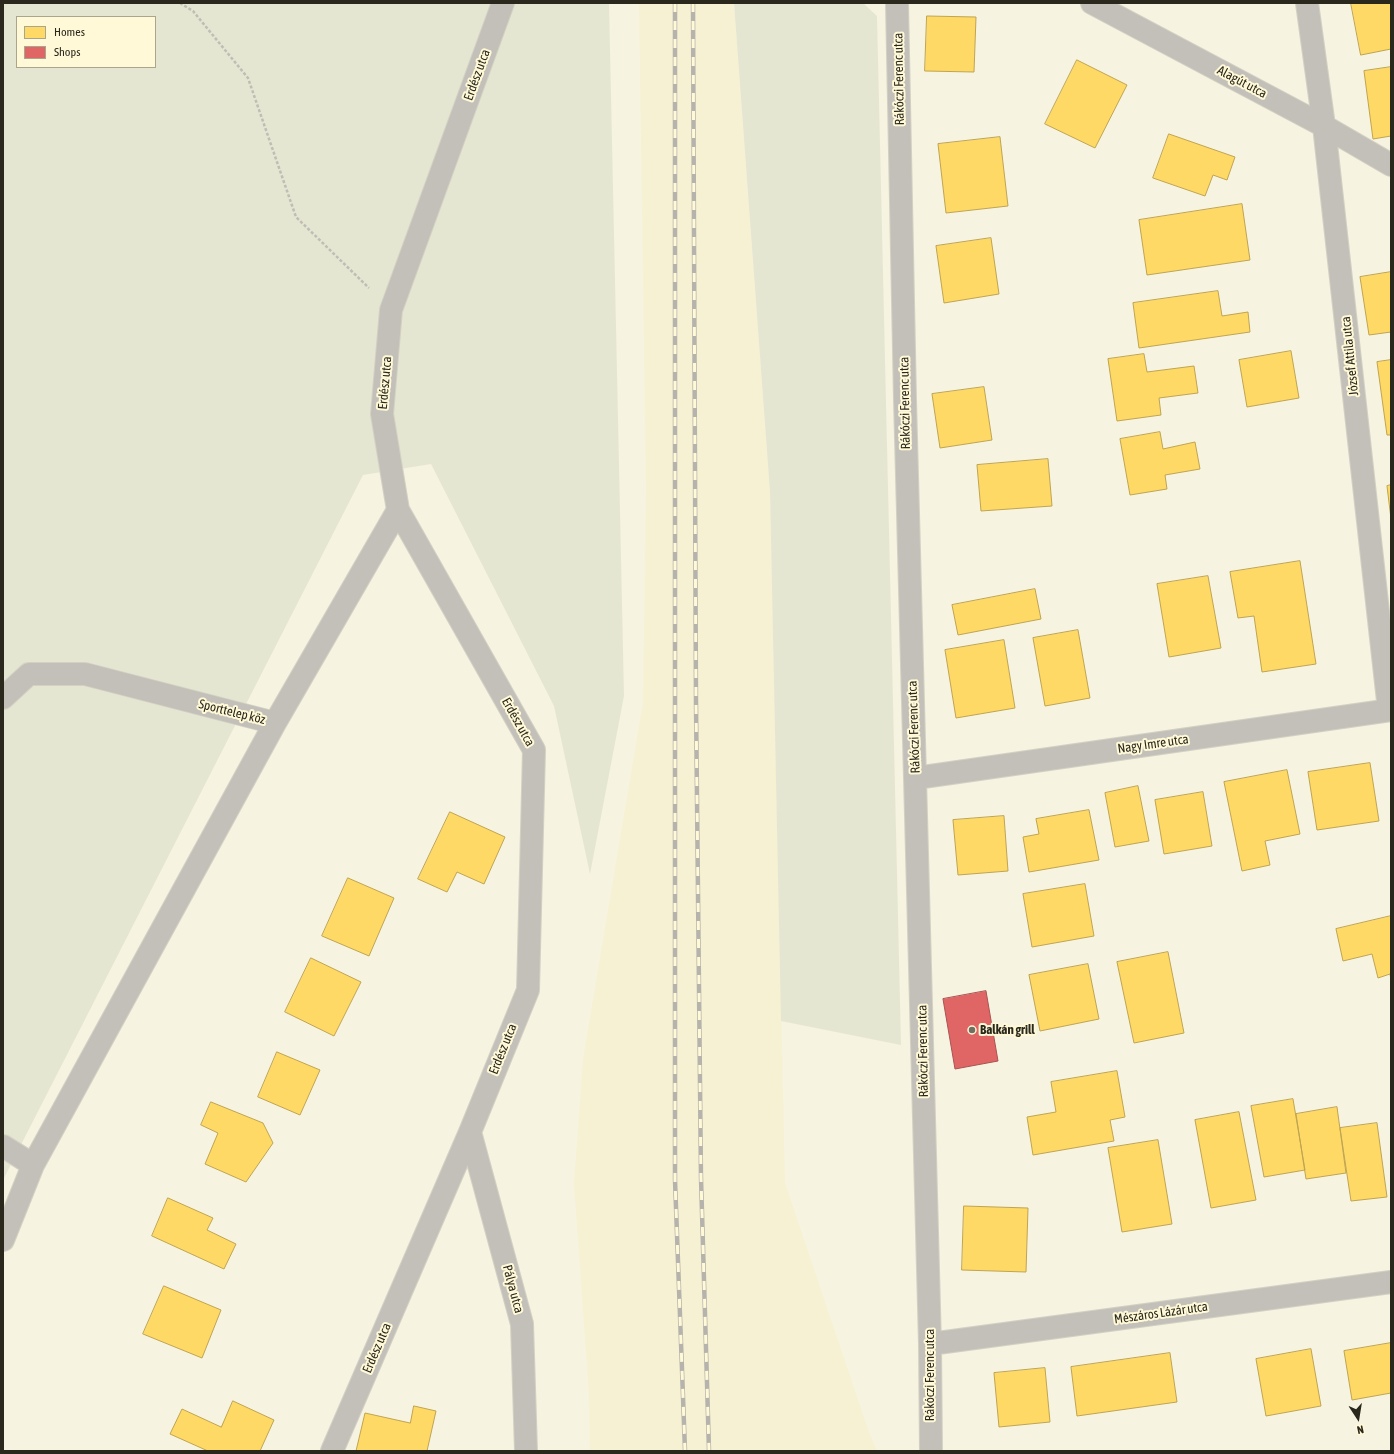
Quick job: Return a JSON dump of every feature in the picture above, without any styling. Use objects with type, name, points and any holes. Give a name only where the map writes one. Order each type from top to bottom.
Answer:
[{"type":"street","name":"Erdész utca","points":[[332,1451],[470,1132],[528,990],[534,750],[398,510],[382,414],[391,310],[503,3]]},
{"type":"street","name":"Rákóczi Ferenc utca","points":[[897,3],[905,392],[930,1344],[931,1451]]},
{"type":"street","name":"Alagút utca","points":[[1092,3],[1324,126],[1391,164]]},
{"type":"street","name":"József Attila utca","points":[[1306,3],[1324,126],[1390,710]]},
{"type":"street","name":"Sporttelep köz","points":[[3,698],[29,674],[85,674],[275,723],[398,510]]},
{"type":"street","name":"Nagy Imre utca","points":[[916,778],[1390,710]]},
{"type":"street","points":[[3,1240],[33,1165],[275,723]]},
{"type":"street","name":"Pálya utca","points":[[470,1132],[522,1324],[526,1451]]},
{"type":"street","points":[[3,1146],[33,1165]]},
{"type":"street","name":"Mészáros Lázár utca","points":[[930,1344],[1391,1282]]},
{"type":"path","points":[[180,3],[193,11],[248,78],[296,217],[391,310]]},
{"type":"shaded area","points":[[639,3],[734,3],[770,492],[785,1183],[869,1432],[877,1451],[590,1451],[589,1395],[574,1184],[583,1059],[643,702],[646,489]]},
{"type":"green space","points":[[3,3],[609,3],[624,696],[590,874],[554,706],[431,464],[363,475],[3,1180]]},
{"type":"green space","points":[[734,3],[863,3],[877,16],[901,1045],[781,1021],[770,492]]},
{"type":"building: Homes","points":[[1351,3],[1391,3],[1391,49],[1361,55]]},
{"type":"building: Homes","points":[[927,16],[976,17],[974,72],[925,71]]},
{"type":"building: Homes","points":[[1077,60],[1127,85],[1095,148],[1045,124]]},
{"type":"building: Homes","points":[[1391,67],[1391,136],[1373,139],[1364,71]]},
{"type":"building: Homes","points":[[1169,134],[1235,157],[1227,180],[1213,175],[1205,196],[1153,178]]},
{"type":"building: Homes","points":[[1000,137],[1008,206],[946,213],[938,144]]},
{"type":"building: Homes","points":[[1242,204],[1250,260],[1147,275],[1139,220]]},
{"type":"building: Homes","points":[[991,238],[999,294],[944,303],[936,246]]},
{"type":"building: Homes","points":[[1391,272],[1391,332],[1369,335],[1360,277]]},
{"type":"building: Homes","points":[[1218,291],[1222,316],[1248,312],[1250,332],[1139,348],[1133,303]]},
{"type":"building: Homes","points":[[1291,351],[1299,398],[1247,407],[1239,360]]},
{"type":"building: Homes","points":[[1144,354],[1147,372],[1194,366],[1198,393],[1159,398],[1161,415],[1117,421],[1108,359]]},
{"type":"building: Homes","points":[[1391,360],[1391,435],[1387,435],[1377,362]]},
{"type":"building: Homes","points":[[984,387],[992,440],[940,448],[932,394]]},
{"type":"building: Homes","points":[[1160,432],[1163,449],[1195,442],[1200,469],[1165,475],[1167,489],[1130,495],[1120,439]]},
{"type":"building: Homes","points":[[1048,459],[1052,506],[981,511],[977,465]]},
{"type":"building: Homes","points":[[1391,485],[1391,519],[1387,486]]},
{"type":"building: Homes","points":[[1300,561],[1316,664],[1262,672],[1254,616],[1238,618],[1230,572]]},
{"type":"building: Homes","points":[[1208,576],[1221,648],[1169,657],[1157,584]]},
{"type":"building: Homes","points":[[1035,589],[1041,619],[958,635],[952,605]]},
{"type":"building: Homes","points":[[1078,630],[1090,698],[1045,706],[1033,638]]},
{"type":"building: Homes","points":[[1004,640],[1015,708],[956,718],[945,650]]},
{"type":"building: Homes","points":[[1370,763],[1379,821],[1317,830],[1308,772]]},
{"type":"building: Homes","points":[[1287,770],[1300,834],[1265,841],[1270,865],[1242,871],[1224,782]]},
{"type":"building: Homes","points":[[1138,786],[1149,841],[1115,847],[1105,793]]},
{"type":"building: Homes","points":[[1203,792],[1212,846],[1164,854],[1155,800]]},
{"type":"building: Homes","points":[[1089,810],[1099,860],[1029,872],[1023,837],[1039,834],[1036,819]]},
{"type":"building: Homes","points":[[450,812],[505,837],[484,884],[457,872],[447,892],[418,879]]},
{"type":"building: Homes","points":[[1004,816],[1008,871],[958,875],[953,820]]},
{"type":"building: Homes","points":[[348,878],[394,898],[369,956],[322,936]]},
{"type":"building: Homes","points":[[1085,884],[1094,936],[1032,947],[1023,894]]},
{"type":"building: Homes","points":[[1391,916],[1391,980],[1390,974],[1378,978],[1372,954],[1343,961],[1336,929]]},
{"type":"building: Homes","points":[[1168,952],[1184,1033],[1134,1043],[1117,962]]},
{"type":"building: Homes","points":[[311,958],[361,982],[334,1036],[285,1012]]},
{"type":"building: Homes","points":[[1088,964],[1099,1019],[1040,1031],[1029,975]]},
{"type":"building: Homes","points":[[277,1052],[320,1070],[300,1115],[258,1097]]},
{"type":"building: Homes","points":[[1117,1071],[1125,1117],[1110,1120],[1114,1141],[1033,1155],[1027,1117],[1056,1112],[1051,1082]]},
{"type":"building: Homes","points":[[1293,1099],[1305,1170],[1264,1177],[1251,1106]]},
{"type":"building: Homes","points":[[211,1102],[263,1123],[273,1143],[246,1182],[205,1164],[218,1133],[201,1125]]},
{"type":"building: Homes","points":[[1337,1107],[1346,1173],[1306,1179],[1296,1114]]},
{"type":"building: Homes","points":[[1239,1112],[1256,1200],[1211,1208],[1195,1120]]},
{"type":"building: Homes","points":[[1377,1123],[1387,1197],[1351,1201],[1340,1128]]},
{"type":"building: Homes","points":[[1158,1140],[1172,1224],[1122,1232],[1108,1148]]},
{"type":"building: Homes","points":[[168,1198],[213,1218],[207,1230],[236,1244],[224,1269],[152,1236]]},
{"type":"building: Homes","points":[[964,1206],[1028,1208],[1026,1272],[962,1270]]},
{"type":"building: Homes","points":[[164,1286],[221,1310],[202,1358],[143,1334]]},
{"type":"building: Homes","points":[[1391,1343],[1391,1393],[1352,1400],[1344,1351]]},
{"type":"building: Homes","points":[[1311,1349],[1321,1406],[1266,1416],[1256,1359]]},
{"type":"building: Homes","points":[[1170,1353],[1177,1402],[1077,1416],[1071,1367]]},
{"type":"building: Homes","points":[[1045,1368],[1050,1422],[999,1427],[994,1373]]},
{"type":"building: Homes","points":[[233,1401],[274,1420],[260,1451],[208,1451],[170,1434],[182,1409],[221,1427]]},
{"type":"building: Homes","points":[[414,1406],[436,1411],[427,1451],[356,1451],[365,1413],[410,1423]]},
{"type":"building: Shops","name":"Balkán grill","points":[[986,991],[998,1061],[955,1069],[943,999]]},
{"type":"railway","points":[[675,3],[675,1180],[685,1451]]},
{"type":"railway","points":[[693,3],[696,703],[701,1178],[709,1451]]},
{"type":"place","name":"Balkán grill","points":[[972,1030]]}]
